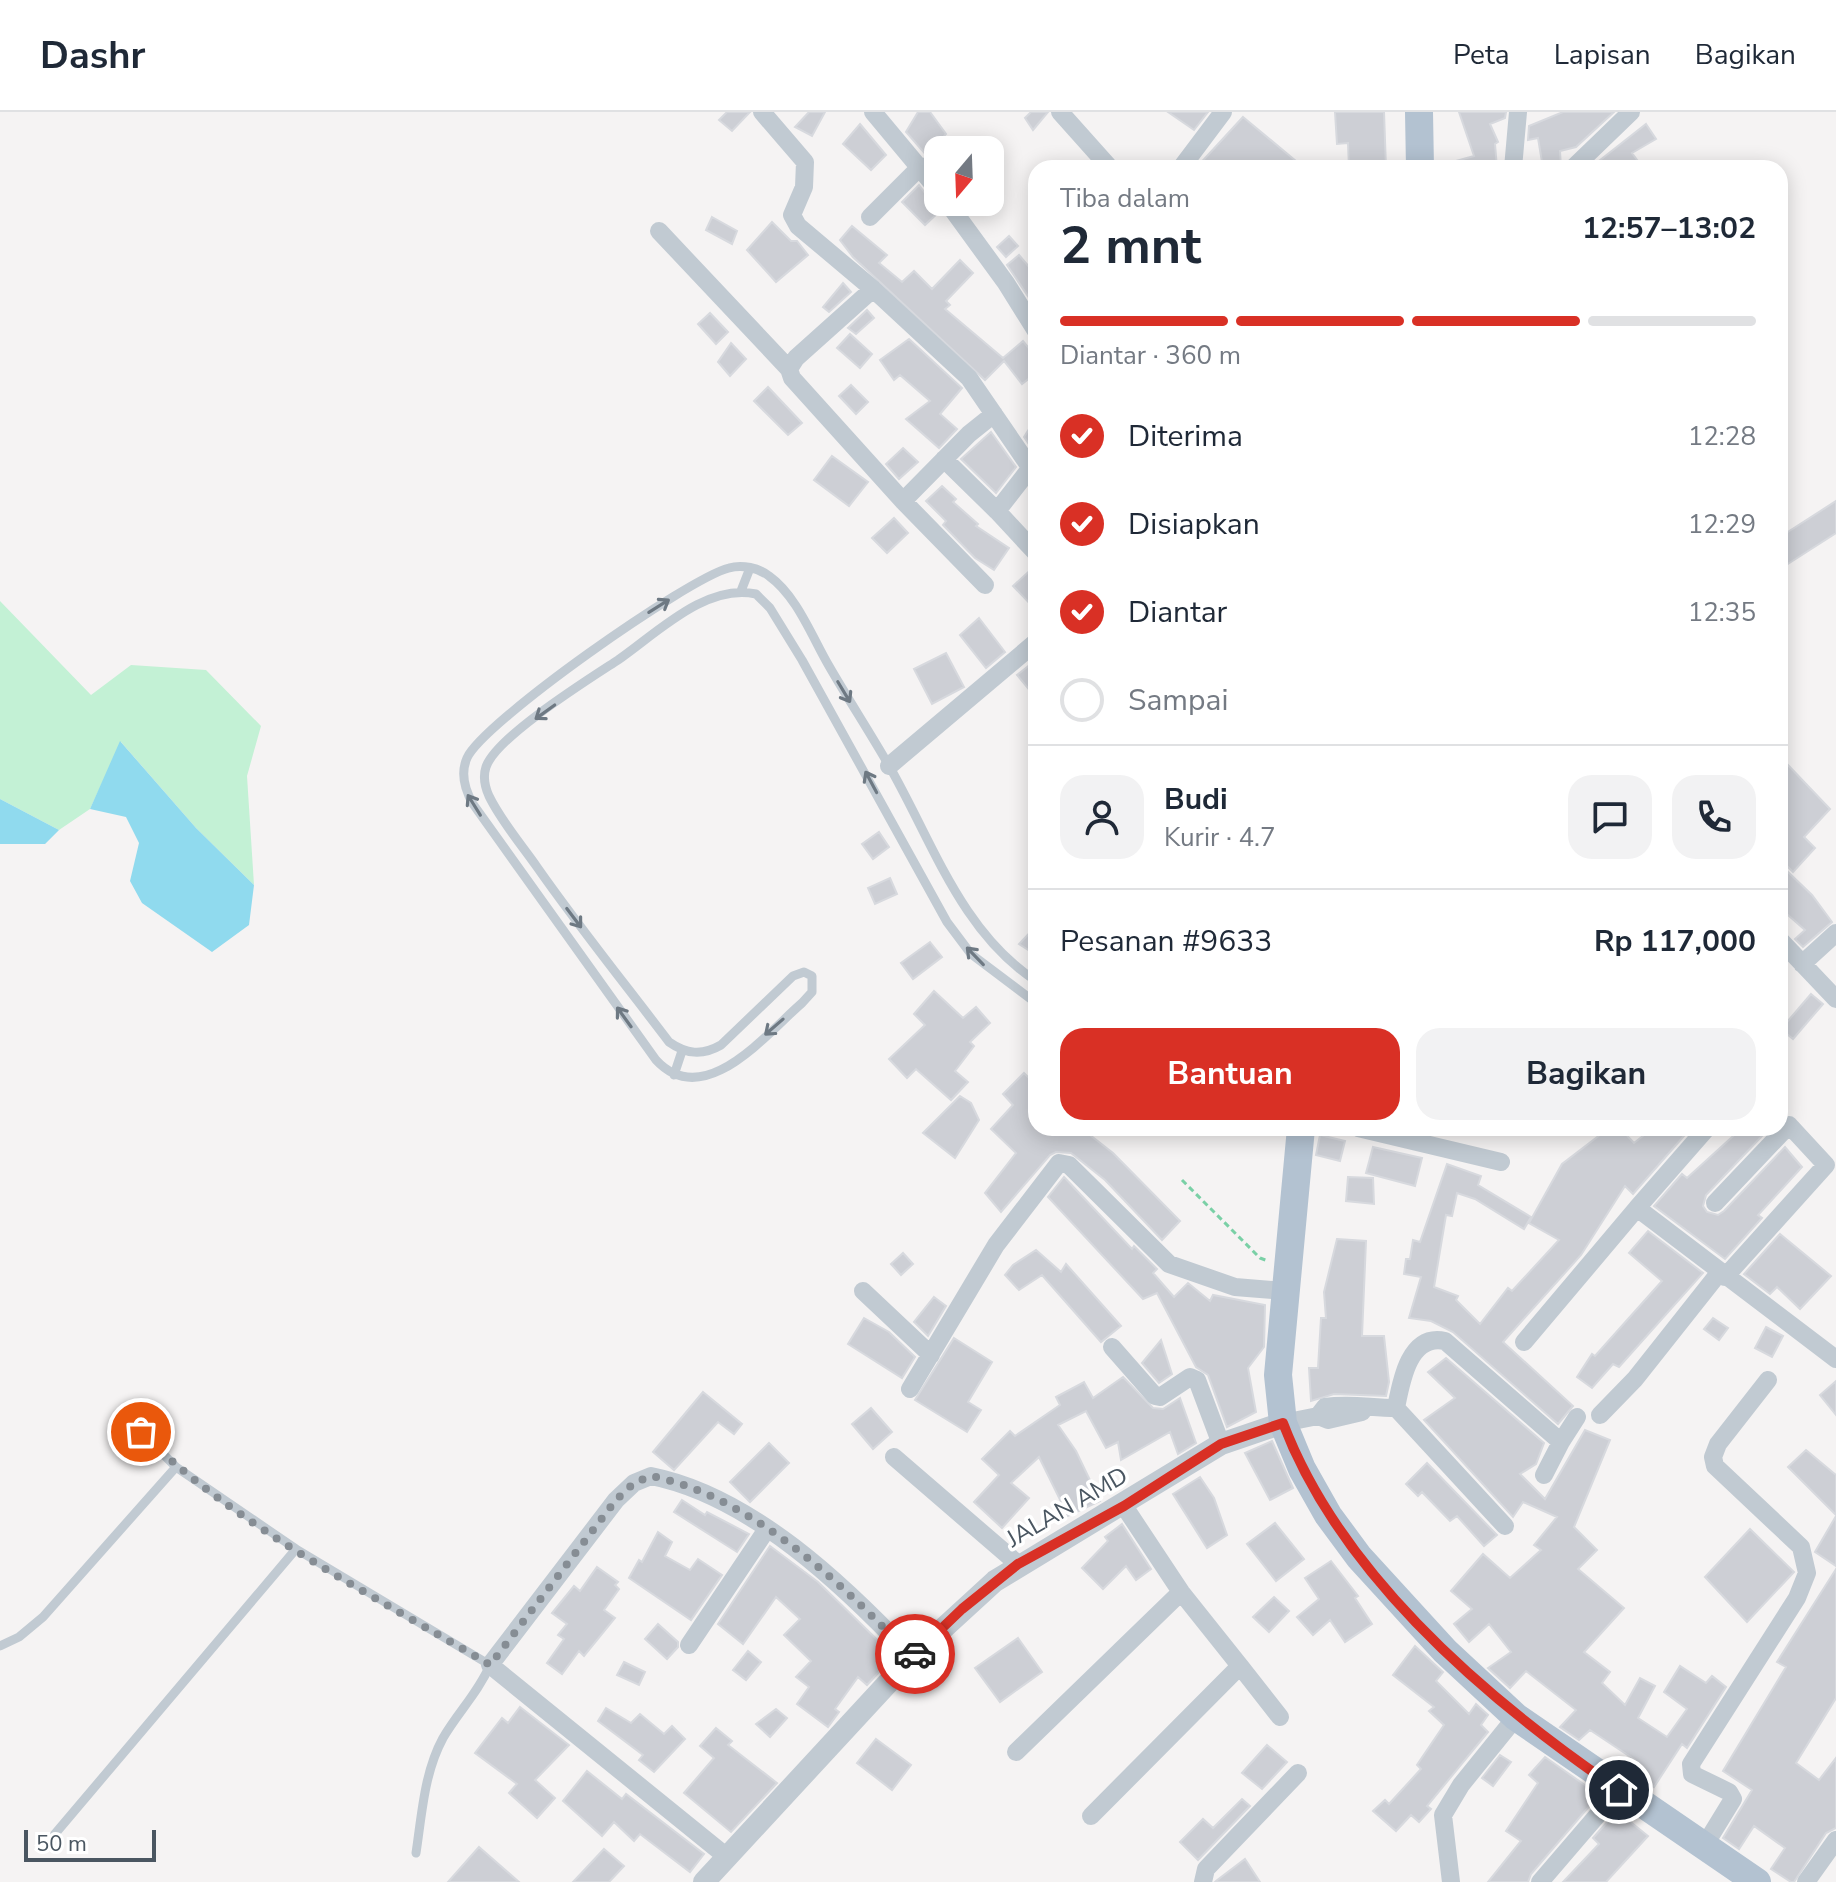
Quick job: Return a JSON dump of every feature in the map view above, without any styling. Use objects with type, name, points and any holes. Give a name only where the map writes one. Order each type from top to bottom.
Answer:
[{"type":"main road","points":[[1419,112],[1420,160]]},
{"type":"main road","points":[[1300,1136],[1278,1375],[1283,1423],[1302,1469],[1328,1515],[1359,1557],[1445,1651],[1516,1717],[1703,1848],[1757,1882]]},
{"type":"street","points":[[762,112],[805,162],[804,187],[792,215],[798,226],[873,289],[969,378],[1028,458]]},
{"type":"street","points":[[873,112],[924,170]]},
{"type":"street","points":[[1060,112],[1103,160]]},
{"type":"street","points":[[1187,160],[1223,112]]},
{"type":"street","points":[[1514,160],[1518,112]]},
{"type":"street","points":[[1581,160],[1631,112]]},
{"type":"street","points":[[870,217],[921,166]]},
{"type":"street","points":[[957,216],[1028,319]]},
{"type":"street","points":[[659,231],[789,369],[792,378],[903,501],[985,585]]},
{"type":"street","points":[[789,369],[796,358],[873,289]]},
{"type":"street","points":[[903,501],[994,414]]},
{"type":"street","points":[[944,459],[1028,544]]},
{"type":"street","points":[[997,511],[1028,471]]},
{"type":"street","points":[[889,766],[1028,649]]},
{"type":"street","points":[[1802,964],[1836,933]]},
{"type":"street","points":[[1788,949],[1836,999]]},
{"type":"street","points":[[1600,1415],[1635,1379],[1722,1275],[1826,1165],[1788,1126]]},
{"type":"street","points":[[1436,1136],[1501,1162]]},
{"type":"street","points":[[1524,1342],[1700,1136]]},
{"type":"street","points":[[1715,1203],[1779,1136]]},
{"type":"street","points":[[910,1389],[996,1245],[1059,1163],[1069,1165],[1169,1264],[1235,1287],[1285,1280]]},
{"type":"street","points":[[1637,1208],[1836,1359]]},
{"type":"street","points":[[863,1291],[931,1355]]},
{"type":"street","points":[[1396,1408],[1410,1360],[1422,1344],[1434,1339],[1445,1341],[1561,1442]]},
{"type":"street","points":[[1112,1347],[1158,1397],[1190,1377],[1197,1380],[1221,1444]]},
{"type":"street","points":[[1703,1848],[1733,1799],[1729,1792],[1692,1774],[1691,1764],[1797,1598],[1807,1573],[1801,1547],[1715,1466],[1713,1457],[1718,1444],[1768,1380]]},
{"type":"street","points":[[1283,1423],[1318,1416],[1328,1420],[1360,1414],[1366,1409],[1396,1408],[1505,1526]]},
{"type":"street","points":[[1544,1475],[1577,1417]]},
{"type":"street","name":"JALAN AMD","points":[[704,1882],[826,1755],[912,1657],[962,1609],[1018,1564],[1124,1506],[1221,1444],[1283,1423]]},
{"type":"street","points":[[894,1457],[1018,1564]]},
{"type":"street","points":[[727,1857],[490,1665],[616,1500],[634,1483],[651,1476],[701,1491],[767,1529],[865,1607],[912,1657]]},
{"type":"street","points":[[1124,1506],[1181,1592],[1280,1717]]},
{"type":"street","points":[[689,1645],[767,1529]]},
{"type":"street","points":[[1016,1752],[1181,1592]]},
{"type":"street","points":[[1091,1816],[1240,1666]]},
{"type":"street","points":[[1451,1882],[1443,1815],[1461,1785],[1516,1717]]},
{"type":"street","points":[[1203,1882],[1206,1869],[1298,1773]]},
{"type":"street","points":[[1544,1878],[1619,1790]]},
{"type":"street","points":[[1806,1882],[1835,1845]]},
{"type":"lane","points":[[1028,975],[999,951],[965,910],[889,766],[784,591],[771,577],[750,568],[732,567],[705,577],[640,618],[503,720],[467,758],[464,771],[466,791],[473,804],[656,1060],[674,1075],[701,1078],[729,1066],[802,1003],[812,992],[812,976],[804,972],[793,976],[711,1051],[682,1051],[669,1042],[559,897],[501,816],[488,794],[485,780],[489,760],[514,734],[708,599],[741,591],[756,594],[770,608],[790,641],[947,922],[971,954],[1028,997]]},
{"type":"lane","points":[[741,591],[750,568]]},
{"type":"lane","points":[[464,771],[485,780]]},
{"type":"lane","points":[[674,1075],[682,1051]]},
{"type":"lane","points":[[124,1415],[176,1467],[296,1549],[490,1665],[478,1692],[451,1725],[431,1763],[416,1853]]},
{"type":"lane","points":[[0,1646],[19,1637],[43,1617],[176,1467]]},
{"type":"lane","points":[[54,1835],[296,1549]]},
{"type":"path","points":[[1182,1180],[1285,1280]]},
{"type":"green space","points":[[0,601],[91,695],[131,665],[206,670],[261,726],[247,776],[254,885],[196,828],[121,742],[90,809],[59,830],[0,799]]},
{"type":"water","points":[[120,741],[196,828],[254,885],[249,925],[212,952],[142,903],[130,881],[139,843],[126,817],[90,809]]},
{"type":"water","points":[[0,799],[59,830],[45,844],[0,844]]},
{"type":"building","points":[[727,112],[750,112],[732,131],[719,120]]},
{"type":"building","points":[[809,112],[825,112],[812,136],[795,127]]},
{"type":"building","points":[[918,112],[930,112],[946,134],[924,136],[924,153],[906,132]]},
{"type":"building","points":[[1031,112],[1048,112],[1033,130],[1025,118]]},
{"type":"building","points":[[1168,112],[1208,112],[1194,130]]},
{"type":"building","points":[[1335,112],[1384,112],[1386,160],[1349,160],[1348,143],[1337,144]]},
{"type":"building","points":[[1459,112],[1506,112],[1505,118],[1490,124],[1498,142],[1495,144],[1496,160],[1460,160],[1474,156]]},
{"type":"building","points":[[1563,112],[1614,112],[1576,147],[1560,151],[1561,160],[1542,160],[1538,138],[1528,140],[1529,126]]},
{"type":"building","points":[[1243,117],[1295,160],[1203,160]]},
{"type":"building","points":[[860,124],[886,155],[871,170],[843,144]]},
{"type":"building","points":[[1646,124],[1656,139],[1632,153],[1637,160],[1600,160]]},
{"type":"building","points":[[919,185],[924,192],[924,216],[935,216],[925,225],[902,202]]},
{"type":"building","points":[[712,217],[737,231],[732,244],[706,230]]},
{"type":"building","points":[[772,222],[791,241],[797,241],[808,255],[776,282],[747,250]]},
{"type":"building","points":[[852,226],[887,255],[879,263],[902,282],[914,271],[932,289],[960,260],[973,273],[946,301],[950,305],[945,309],[1003,358],[1023,341],[1028,347],[1028,379],[1022,384],[1004,361],[985,380],[853,257],[840,240]]},
{"type":"building","points":[[1009,236],[1018,246],[1006,257],[997,247]]},
{"type":"building","points":[[1019,255],[1028,266],[1028,296],[1007,265]]},
{"type":"building","points":[[843,283],[851,292],[829,312],[823,307]]},
{"type":"building","points":[[867,310],[874,318],[856,334],[848,328]]},
{"type":"building","points":[[710,313],[728,332],[716,344],[698,324]]},
{"type":"building","points":[[850,334],[872,354],[860,368],[837,348]]},
{"type":"building","points":[[909,339],[962,388],[940,414],[957,429],[939,448],[906,419],[930,401],[900,375],[894,380],[880,360]]},
{"type":"building","points":[[731,343],[746,359],[730,376],[718,362]]},
{"type":"building","points":[[851,385],[868,402],[856,414],[839,396]]},
{"type":"building","points":[[768,387],[802,423],[788,435],[754,401]]},
{"type":"building","points":[[991,432],[1016,467],[996,493],[961,459]]},
{"type":"building","points":[[903,448],[918,462],[899,479],[886,464]]},
{"type":"building","points":[[832,456],[868,482],[849,506],[814,480]]},
{"type":"building","points":[[942,486],[956,499],[953,502],[978,524],[976,526],[1009,548],[994,570],[975,558],[943,525],[946,521],[926,501]]},
{"type":"building","points":[[1836,501],[1836,533],[1788,564],[1788,532]]},
{"type":"building","points":[[894,518],[908,533],[887,553],[872,538]]},
{"type":"building","points":[[1028,572],[1028,602],[1013,586]]},
{"type":"building","points":[[979,618],[1005,652],[986,668],[960,635]]},
{"type":"building","points":[[946,653],[964,687],[932,704],[914,669]]},
{"type":"building","points":[[1028,666],[1028,688],[1017,675]]},
{"type":"building","points":[[1788,765],[1830,809],[1804,837],[1815,848],[1793,872],[1788,867]]},
{"type":"building","points":[[879,832],[889,847],[873,859],[862,844]]},
{"type":"building","points":[[1788,872],[1812,895],[1832,922],[1803,947],[1795,939],[1805,930],[1788,915]]},
{"type":"building","points":[[890,878],[897,894],[875,904],[868,888]]},
{"type":"building","points":[[1028,934],[1028,950],[1019,944]]},
{"type":"building","points":[[930,942],[942,957],[913,979],[901,963]]},
{"type":"building","points":[[934,991],[963,1018],[976,1007],[990,1023],[970,1042],[974,1046],[955,1071],[968,1082],[951,1100],[916,1069],[907,1078],[889,1059],[925,1025],[914,1014]]},
{"type":"building","points":[[1811,994],[1823,1004],[1793,1039],[1788,1035],[1788,1021]]},
{"type":"building","points":[[1024,1073],[1028,1077],[1028,1136],[1091,1136],[1113,1153],[1180,1221],[1162,1240],[1105,1180],[1071,1153],[1056,1152],[1001,1212],[985,1193],[1016,1153],[991,1129],[1013,1105],[1003,1094]]},
{"type":"building","points":[[960,1096],[971,1103],[979,1120],[955,1158],[923,1133]]},
{"type":"building","points":[[1320,1136],[1345,1141],[1340,1161],[1316,1155]]},
{"type":"building","points":[[1599,1136],[1627,1136],[1634,1143],[1643,1136],[1684,1136],[1633,1194],[1625,1186],[1581,1255],[1503,1342],[1573,1406],[1558,1424],[1453,1332],[1431,1321],[1409,1318],[1421,1277],[1404,1274],[1413,1240],[1420,1242],[1447,1164],[1481,1176],[1478,1185],[1531,1217],[1524,1229],[1475,1199],[1457,1193],[1452,1216],[1446,1215],[1434,1287],[1458,1296],[1456,1300],[1480,1324],[1508,1288],[1512,1291],[1559,1240],[1529,1223],[1562,1164]]},
{"type":"building","points":[[1733,1136],[1762,1136],[1706,1195],[1703,1206],[1707,1212],[1718,1215],[1785,1147],[1802,1167],[1758,1215],[1762,1218],[1725,1259],[1654,1206],[1682,1174],[1687,1178]]},
{"type":"building","points":[[1373,1147],[1422,1158],[1415,1186],[1366,1173]]},
{"type":"building","points":[[1064,1177],[1132,1249],[1134,1246],[1157,1269],[1153,1273],[1174,1297],[1188,1283],[1210,1301],[1213,1295],[1265,1305],[1264,1347],[1248,1368],[1256,1412],[1227,1427],[1208,1375],[1196,1367],[1157,1293],[1143,1299],[1048,1197]]},
{"type":"building","points":[[1348,1177],[1373,1178],[1374,1204],[1346,1201]]},
{"type":"building","points":[[1648,1231],[1703,1273],[1619,1367],[1613,1364],[1592,1388],[1577,1377],[1592,1354],[1595,1356],[1662,1281],[1629,1253]]},
{"type":"building","points":[[1780,1234],[1831,1276],[1800,1309],[1777,1287],[1770,1294],[1744,1274]]},
{"type":"building","points":[[1337,1239],[1366,1241],[1362,1336],[1384,1336],[1389,1382],[1386,1396],[1334,1394],[1311,1401],[1309,1368],[1318,1368],[1321,1318],[1326,1318],[1324,1292]]},
{"type":"building","points":[[1036,1250],[1061,1272],[1066,1264],[1121,1326],[1101,1342],[1042,1275],[1019,1290],[1005,1275],[1013,1265]]},
{"type":"building","points":[[903,1253],[913,1264],[901,1275],[891,1264]]},
{"type":"building","points":[[934,1297],[946,1306],[928,1336],[914,1322]]},
{"type":"building","points":[[864,1318],[889,1332],[915,1357],[902,1378],[848,1344]]},
{"type":"building","points":[[1713,1318],[1728,1328],[1719,1340],[1704,1329]]},
{"type":"building","points":[[1766,1327],[1783,1336],[1772,1357],[1755,1348]]},
{"type":"building","points":[[954,1338],[992,1362],[968,1402],[981,1410],[967,1432],[915,1400]]},
{"type":"building","points":[[1161,1340],[1172,1374],[1159,1383],[1142,1363]]},
{"type":"building","points":[[1446,1358],[1544,1443],[1536,1464],[1520,1474],[1545,1499],[1585,1430],[1610,1440],[1574,1527],[1597,1550],[1578,1569],[1624,1608],[1584,1652],[1610,1672],[1602,1683],[1625,1705],[1640,1678],[1655,1686],[1638,1718],[1667,1737],[1687,1709],[1664,1692],[1680,1666],[1706,1683],[1712,1676],[1726,1687],[1687,1748],[1682,1744],[1654,1787],[1628,1770],[1635,1760],[1590,1730],[1579,1740],[1560,1727],[1576,1710],[1526,1671],[1510,1688],[1488,1668],[1511,1652],[1489,1624],[1469,1642],[1454,1624],[1472,1609],[1451,1591],[1483,1554],[1510,1578],[1541,1550],[1534,1545],[1557,1517],[1523,1502],[1513,1517],[1424,1420],[1455,1398],[1428,1372]]},
{"type":"building","points":[[1123,1377],[1153,1408],[1163,1409],[1180,1398],[1196,1443],[1178,1454],[1170,1432],[1121,1460],[1118,1442],[1106,1448],[1086,1411],[1058,1425],[1076,1451],[1100,1501],[1068,1516],[1039,1457],[1011,1483],[1029,1498],[1002,1528],[974,1502],[999,1475],[982,1459],[1010,1431],[1015,1436],[1060,1405],[1056,1397],[1084,1382],[1093,1398]]},
{"type":"building","points":[[1836,1381],[1836,1415],[1820,1395]]},
{"type":"building","points":[[703,1392],[742,1424],[734,1434],[718,1422],[674,1470],[653,1452]]},
{"type":"building","points":[[871,1408],[892,1432],[873,1449],[852,1424]]},
{"type":"building","points":[[1272,1441],[1293,1488],[1270,1500],[1245,1453]]},
{"type":"building","points":[[769,1443],[789,1463],[750,1502],[730,1482]]},
{"type":"building","points":[[1806,1450],[1836,1475],[1836,1515],[1788,1467]]},
{"type":"building","points":[[1427,1463],[1497,1535],[1484,1546],[1457,1516],[1450,1521],[1422,1492],[1418,1496],[1406,1484]]},
{"type":"building","points":[[1200,1477],[1214,1498],[1227,1535],[1207,1548],[1173,1494]]},
{"type":"building","points":[[682,1500],[705,1515],[707,1512],[749,1534],[737,1552],[674,1512]]},
{"type":"building","points":[[1836,1516],[1836,1566],[1815,1552]]},
{"type":"building","points":[[1275,1523],[1304,1559],[1276,1581],[1247,1544]]},
{"type":"building","points":[[1122,1524],[1151,1569],[1136,1580],[1126,1566],[1103,1589],[1082,1568],[1108,1541],[1105,1537]]},
{"type":"building","points":[[1750,1529],[1794,1572],[1747,1622],[1705,1577]]},
{"type":"building","points":[[658,1532],[672,1542],[665,1556],[690,1570],[698,1559],[722,1575],[691,1620],[629,1578],[639,1560],[642,1562]]},
{"type":"building","points":[[770,1546],[818,1582],[894,1656],[867,1685],[858,1677],[835,1709],[839,1712],[828,1727],[797,1704],[809,1687],[796,1677],[811,1661],[784,1635],[800,1619],[776,1597],[743,1644],[718,1624]]},
{"type":"building","points":[[1331,1561],[1358,1596],[1355,1598],[1372,1624],[1345,1642],[1330,1620],[1313,1635],[1297,1617],[1319,1599],[1305,1578]]},
{"type":"building","points":[[597,1567],[618,1582],[615,1585],[619,1589],[604,1610],[615,1618],[584,1656],[579,1651],[562,1674],[547,1663],[564,1639],[558,1635],[567,1624],[552,1613],[574,1586],[580,1591]]},
{"type":"building","points":[[1836,1569],[1836,1698],[1796,1763],[1819,1780],[1836,1758],[1836,1828],[1826,1833],[1794,1882],[1791,1882],[1771,1869],[1785,1848],[1754,1826],[1739,1849],[1723,1838],[1752,1790],[1723,1771],[1786,1667],[1777,1662]]},
{"type":"building","points":[[1274,1597],[1289,1611],[1269,1632],[1253,1617]]},
{"type":"building","points":[[658,1624],[678,1642],[678,1647],[667,1659],[645,1639]]},
{"type":"building","points":[[1018,1638],[1042,1672],[1000,1702],[975,1668]]},
{"type":"building","points":[[1415,1646],[1443,1672],[1436,1681],[1469,1714],[1476,1704],[1488,1715],[1481,1725],[1488,1732],[1427,1806],[1431,1809],[1419,1822],[1411,1815],[1396,1831],[1373,1811],[1385,1800],[1389,1804],[1421,1769],[1417,1765],[1444,1725],[1429,1711],[1434,1707],[1393,1675]]},
{"type":"building","points":[[748,1651],[761,1662],[746,1680],[733,1670]]},
{"type":"building","points":[[624,1662],[645,1672],[639,1685],[617,1675]]},
{"type":"building","points":[[520,1707],[569,1745],[535,1780],[555,1798],[537,1818],[509,1793],[517,1784],[475,1753],[502,1718],[508,1723]]},
{"type":"building","points":[[606,1708],[631,1723],[640,1714],[664,1734],[672,1726],[685,1739],[654,1772],[639,1760],[643,1755],[598,1721]]},
{"type":"building","points":[[776,1709],[787,1718],[770,1737],[756,1724]]},
{"type":"building","points":[[716,1728],[732,1741],[728,1745],[777,1783],[731,1832],[684,1793],[714,1758],[700,1746]]},
{"type":"building","points":[[876,1739],[911,1765],[892,1790],[857,1763]]},
{"type":"building","points":[[1267,1745],[1287,1762],[1262,1789],[1242,1773]]},
{"type":"building","points":[[1500,1755],[1511,1762],[1493,1786],[1482,1778]]},
{"type":"building","points":[[1545,1757],[1599,1795],[1531,1874],[1528,1882],[1488,1882],[1521,1841],[1506,1831],[1538,1783],[1529,1775]]},
{"type":"building","points":[[587,1771],[622,1799],[626,1794],[704,1854],[690,1872],[640,1834],[634,1841],[614,1822],[602,1836],[563,1801]]},
{"type":"building","points":[[1242,1799],[1250,1806],[1198,1860],[1180,1842],[1203,1819],[1213,1828]]},
{"type":"building","points":[[1617,1811],[1648,1836],[1606,1882],[1563,1882],[1599,1844],[1593,1838]]},
{"type":"building","points":[[479,1847],[519,1882],[448,1882]]},
{"type":"building","points":[[604,1849],[624,1866],[609,1882],[573,1882]]},
{"type":"building","points":[[1245,1859],[1260,1882],[1215,1882],[1216,1881]]},
{"type":"way so far","points":[[141,1432],[176,1467],[296,1549],[490,1665],[616,1500],[634,1483],[651,1476],[701,1491],[767,1529],[865,1607],[912,1657],[915,1654]]},
{"type":"route","points":[[915,1654],[962,1609],[1018,1564],[1124,1506],[1221,1444],[1283,1423],[1302,1469],[1328,1515],[1359,1557],[1445,1651],[1516,1717],[1619,1790]]}]
